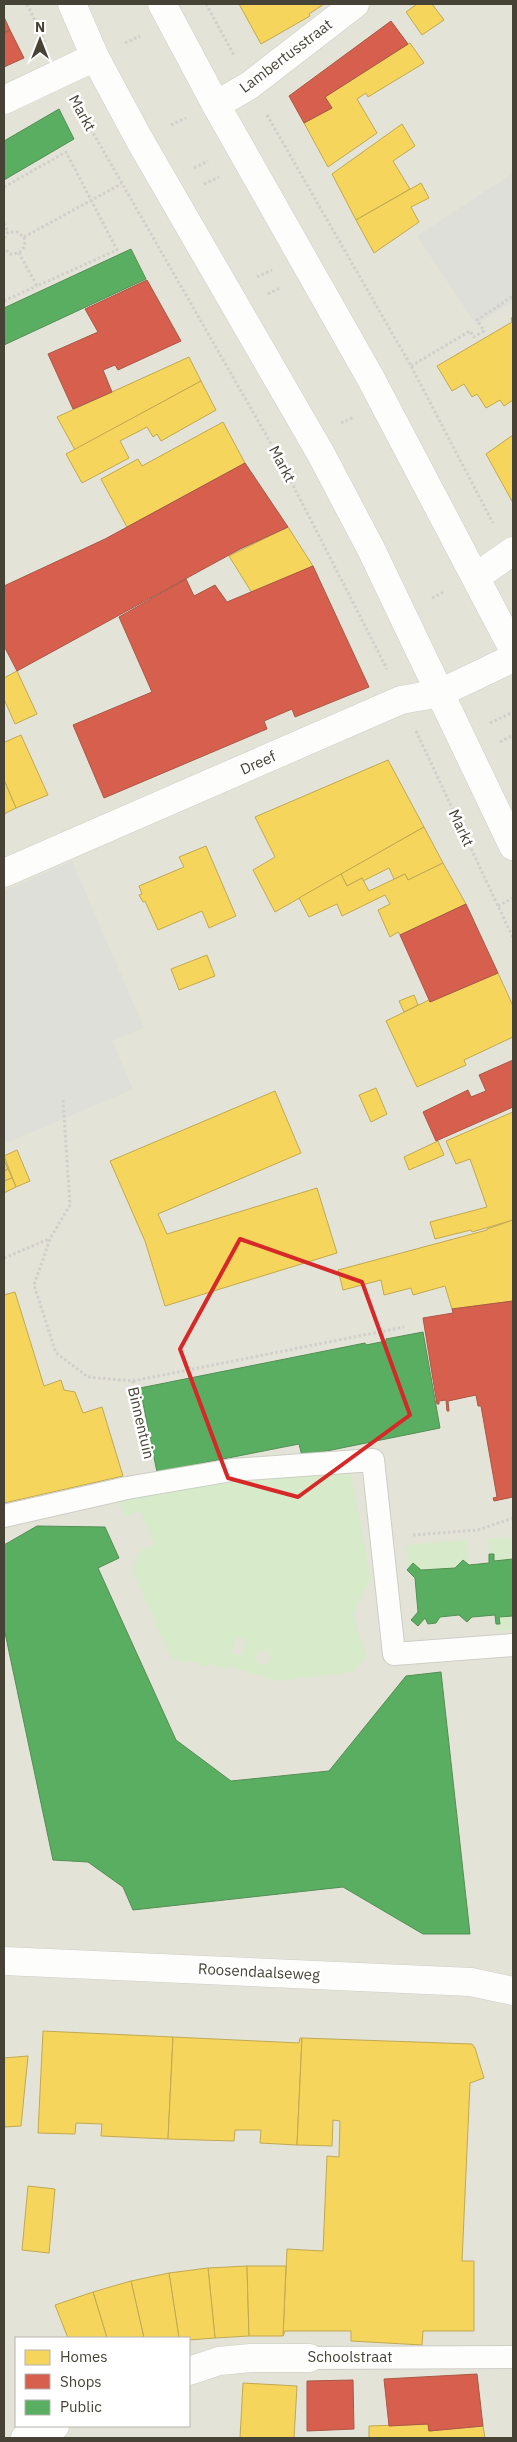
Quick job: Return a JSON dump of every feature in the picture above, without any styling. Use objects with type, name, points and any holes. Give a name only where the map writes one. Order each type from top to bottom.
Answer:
[{"type":"street","points":[[72,4],[95,57],[169,191],[316,446],[378,566],[513,846]]},
{"type":"street","points":[[162,4],[216,105],[388,411],[513,649]]},
{"type":"street","name":"Lambertusstraat","points":[[216,105],[250,86],[355,4]]},
{"type":"street","points":[[4,100],[95,57]]},
{"type":"street","points":[[476,577],[511,552]]},
{"type":"street","name":"Dreef","points":[[4,873],[401,700],[440,693],[513,658]]},
{"type":"street","points":[[4,1516],[127,1488],[232,1470],[372,1460],[394,1654],[513,1645]]},
{"type":"street","name":"Roosendaalseweg","points":[[4,1961],[471,1982],[488,1984],[513,1991]]},
{"type":"street","name":"Schoolstraat","points":[[190,2371],[219,2361],[251,2358],[513,2357]]},
{"type":"street","points":[[25,2438],[52,2427]]},
{"type":"path","name":"Markt","points":[[27,4],[60,73],[121,184],[286,471],[344,583],[401,700],[513,938]]},
{"type":"path","points":[[206,4],[250,86],[430,400],[488,513],[511,552]]},
{"type":"path","points":[[140,216],[169,191],[244,154],[275,128]]},
{"type":"path","points":[[130,198],[169,191],[244,154],[285,145]]},
{"type":"path","points":[[4,186],[66,152],[117,250],[4,301]]},
{"type":"path","points":[[24,238],[121,184]]},
{"type":"path","points":[[4,223],[8,232]]},
{"type":"path","points":[[4,248],[10,254],[19,253],[25,246],[24,238],[17,232],[8,232]]},
{"type":"path","points":[[4,238],[8,232]]},
{"type":"path","points":[[193,308],[232,300],[306,264],[338,238]]},
{"type":"path","points":[[19,253],[37,286]]},
{"type":"path","points":[[203,325],[232,300],[306,264],[348,255]]},
{"type":"path","points":[[411,366],[470,330],[474,337],[484,330],[477,320],[513,296]]},
{"type":"path","points":[[388,411],[421,385]]},
{"type":"path","points":[[286,471],[316,446],[388,411],[430,400]]},
{"type":"path","points":[[277,454],[316,446]]},
{"type":"path","points":[[447,522],[479,496]]},
{"type":"path","points":[[447,522],[488,513]]},
{"type":"path","points":[[344,583],[378,566]]},
{"type":"path","points":[[498,906],[513,898]]},
{"type":"path","points":[[507,925],[513,922]]},
{"type":"path","name":"Binnentuin","points":[[63,1100],[70,1205],[50,1239],[34,1285],[56,1353],[88,1377],[134,1381],[154,1484]]},
{"type":"path","points":[[4,1258],[50,1239]]},
{"type":"path","points":[[134,1381],[404,1327]]},
{"type":"path","points":[[381,1538],[478,1530],[513,1518]]},
{"type":"highlighted area","points":[[240,1239],[362,1282],[410,1415],[298,1497],[228,1478],[180,1349]]},
{"type":"shaded area","points":[[4,4],[513,4],[513,2438],[4,2438]]},
{"type":"shaded area","points":[[513,173],[513,301],[476,325],[417,236]]},
{"type":"shaded area","points":[[72,861],[144,1028],[112,1041],[133,1089],[4,1144],[4,891]]},
{"type":"green space","points":[[351,1472],[371,1578],[353,1615],[367,1656],[354,1672],[277,1681],[229,1666],[227,1669],[209,1664],[207,1667],[189,1660],[187,1663],[171,1658],[132,1570],[139,1551],[154,1544],[140,1511],[126,1517],[117,1500],[232,1479]],"holes":[[[237,1637],[246,1640],[241,1656],[232,1653]],[[262,1649],[271,1657],[263,1666],[254,1658]]]},
{"type":"green space","points":[[513,1537],[513,1559],[494,1561],[494,1554],[489,1554],[488,1539]]},
{"type":"green space","points":[[467,1540],[469,1565],[463,1560],[455,1568],[421,1570],[413,1564],[407,1570],[406,1545]]},
{"type":"green space","points":[[513,1616],[513,1630],[497,1631],[496,1624],[500,1624],[499,1617]]},
{"type":"building: Homes","points":[[239,4],[324,4],[309,14],[310,16],[261,44]]},
{"type":"building: Homes","points":[[417,4],[432,4],[444,20],[422,35],[406,12]]},
{"type":"building: Homes","points":[[410,43],[424,63],[368,97],[366,93],[357,99],[377,133],[328,167],[304,123],[332,108],[325,97]]},
{"type":"building: Homes","points":[[402,124],[415,146],[393,161],[410,189],[356,220],[332,174]]},
{"type":"building: Homes","points":[[421,183],[429,198],[411,207],[419,222],[374,253],[356,220]]},
{"type":"building: Homes","points":[[513,317],[513,400],[504,406],[500,400],[486,408],[477,394],[472,397],[464,384],[452,391],[437,366],[512,322],[511,318]]},
{"type":"building: Homes","points":[[189,357],[201,381],[75,450],[57,417]]},
{"type":"building: Homes","points":[[201,381],[216,410],[161,441],[157,434],[153,437],[147,427],[120,441],[129,458],[82,483],[66,454]]},
{"type":"building: Homes","points":[[223,422],[245,463],[127,527],[101,479],[138,459],[142,466]]},
{"type":"building: Homes","points":[[513,435],[513,503],[486,454]]},
{"type":"building: Homes","points":[[288,527],[313,566],[252,593],[229,556]]},
{"type":"building: Homes","points":[[17,671],[37,714],[15,724],[4,699],[4,678]]},
{"type":"building: Homes","points":[[21,735],[48,795],[16,808],[4,780],[4,740],[5,742]]},
{"type":"building: Homes","points":[[388,760],[424,827],[275,912],[253,870],[275,857],[255,817]]},
{"type":"building: Homes","points":[[4,780],[16,808],[4,814]]},
{"type":"building: Homes","points":[[424,827],[443,863],[408,880],[405,874],[394,879],[389,868],[363,881],[362,878],[347,886],[341,874]]},
{"type":"building: Homes","points":[[206,846],[236,916],[209,928],[202,911],[158,930],[145,901],[143,902],[139,895],[142,894],[139,886],[184,867],[179,857]]},
{"type":"building: Homes","points":[[443,863],[466,904],[400,935],[398,932],[390,937],[378,910],[390,904],[385,895],[342,916],[337,904],[309,917],[299,898],[341,874],[347,886],[362,878],[369,891],[405,874],[408,880]]},
{"type":"building: Homes","points":[[207,955],[215,976],[179,990],[171,969]]},
{"type":"building: Homes","points":[[498,973],[513,1006],[513,1037],[464,1060],[466,1065],[417,1087],[386,1021],[429,1000],[430,1002]]},
{"type":"building: Homes","points":[[414,995],[418,1005],[404,1012],[399,1001]]},
{"type":"building: Homes","points":[[376,1088],[387,1114],[371,1122],[359,1095]]},
{"type":"building: Homes","points":[[275,1091],[301,1153],[158,1214],[167,1234],[317,1188],[337,1253],[165,1306],[145,1241],[110,1161]]},
{"type":"building: Homes","points":[[513,1112],[513,1220],[472,1232],[471,1230],[435,1239],[430,1222],[487,1207],[470,1159],[456,1164],[446,1141]]},
{"type":"building: Homes","points":[[438,1141],[444,1155],[409,1170],[404,1157]]},
{"type":"building: Homes","points":[[17,1150],[30,1181],[16,1187],[4,1156]]},
{"type":"building: Homes","points":[[4,1160],[8,1169],[4,1171]]},
{"type":"building: Homes","points":[[8,1169],[12,1178],[4,1181],[4,1171]]},
{"type":"building: Homes","points":[[12,1178],[16,1187],[4,1193],[4,1181]]},
{"type":"building: Homes","points":[[513,1220],[513,1301],[452,1309],[445,1286],[413,1295],[411,1288],[384,1295],[381,1280],[343,1290],[338,1270],[487,1230]]},
{"type":"building: Homes","points":[[15,1292],[44,1386],[61,1380],[64,1390],[75,1392],[83,1413],[102,1407],[123,1476],[4,1503],[4,1295]]},
{"type":"building: Homes","points":[[43,2031],[173,2037],[168,2139],[101,2136],[102,2124],[76,2123],[75,2134],[38,2133]]},
{"type":"building: Homes","points":[[173,2037],[299,2043],[300,2038],[302,2038],[297,2145],[260,2143],[261,2130],[235,2130],[234,2141],[168,2139]]},
{"type":"building: Homes","points":[[302,2038],[472,2044],[475,2048],[484,2078],[470,2083],[462,2261],[474,2261],[474,2331],[423,2331],[422,2345],[351,2341],[351,2331],[285,2331],[283,2336],[287,2249],[323,2251],[327,2156],[339,2157],[340,2121],[333,2120],[332,2146],[297,2145]]},
{"type":"building: Homes","points":[[28,2056],[21,2126],[4,2127],[4,2058]]},
{"type":"building: Homes","points":[[28,2186],[55,2189],[49,2253],[22,2250]]},
{"type":"building: Homes","points":[[247,2266],[249,2336],[215,2338],[208,2268]]},
{"type":"building: Homes","points":[[247,2266],[286,2266],[283,2336],[249,2336]]},
{"type":"building: Homes","points":[[208,2268],[215,2338],[190,2340],[190,2337],[179,2337],[169,2273]]},
{"type":"building: Homes","points":[[169,2273],[179,2337],[144,2337],[131,2281]]},
{"type":"building: Homes","points":[[131,2281],[144,2337],[107,2337],[93,2292]]},
{"type":"building: Homes","points":[[93,2292],[107,2337],[68,2337],[55,2305]]},
{"type":"building: Homes","points":[[243,2383],[297,2386],[294,2438],[240,2438]]},
{"type":"building: Homes","points":[[428,2424],[429,2431],[483,2426],[485,2438],[369,2438],[369,2426]]},
{"type":"building: Shops","points":[[4,17],[10,30],[4,33]]},
{"type":"building: Shops","points":[[391,21],[408,44],[325,97],[332,108],[304,123],[289,96]]},
{"type":"building: Shops","points":[[10,30],[24,58],[4,67],[4,33]]},
{"type":"building: Shops","points":[[147,280],[181,341],[118,370],[115,365],[103,370],[112,392],[73,409],[48,354],[98,332],[85,309]]},
{"type":"building: Shops","points":[[245,463],[288,527],[240,549],[17,671],[4,646],[4,586],[105,539]]},
{"type":"building: Shops","points":[[313,566],[369,687],[295,717],[292,709],[264,721],[267,729],[104,798],[73,725],[152,692],[119,617],[186,579],[194,596],[215,585],[227,602]]},
{"type":"building: Shops","points":[[466,904],[498,973],[430,1002],[400,935]]},
{"type":"building: Shops","points":[[513,1060],[513,1107],[436,1141],[423,1112],[468,1090],[471,1097],[486,1091],[479,1075]]},
{"type":"building: Shops","points":[[513,1301],[513,1497],[494,1501],[493,1498],[497,1497],[481,1406],[478,1406],[476,1395],[448,1401],[449,1411],[447,1411],[446,1400],[439,1401],[439,1404],[437,1404],[423,1318],[453,1313],[452,1309]]},
{"type":"building: Shops","points":[[477,2374],[483,2426],[429,2431],[428,2424],[389,2426],[384,2379]]},
{"type":"building: Shops","points":[[353,2380],[354,2429],[307,2431],[307,2381]]},
{"type":"building: Public","points":[[59,109],[74,139],[4,180],[4,141]]},
{"type":"building: Public","points":[[131,249],[146,279],[4,345],[4,308]]},
{"type":"building: Public","points":[[423,1332],[440,1428],[302,1456],[299,1444],[157,1472],[140,1388],[365,1343],[366,1345]]},
{"type":"building: Public","points":[[37,1526],[105,1527],[119,1558],[98,1568],[176,1740],[231,1781],[329,1771],[406,1676],[441,1672],[470,1934],[423,1934],[343,1887],[133,1910],[123,1887],[88,1862],[53,1860],[4,1628],[4,1545]]},
{"type":"building: Public","points":[[489,1554],[494,1554],[494,1561],[513,1559],[513,1616],[499,1617],[500,1624],[496,1624],[495,1615],[472,1617],[467,1622],[459,1615],[440,1617],[436,1623],[428,1624],[425,1618],[418,1626],[411,1620],[418,1612],[415,1578],[407,1570],[413,1563],[421,1570],[455,1568],[463,1560],[469,1565],[489,1563]]}]
